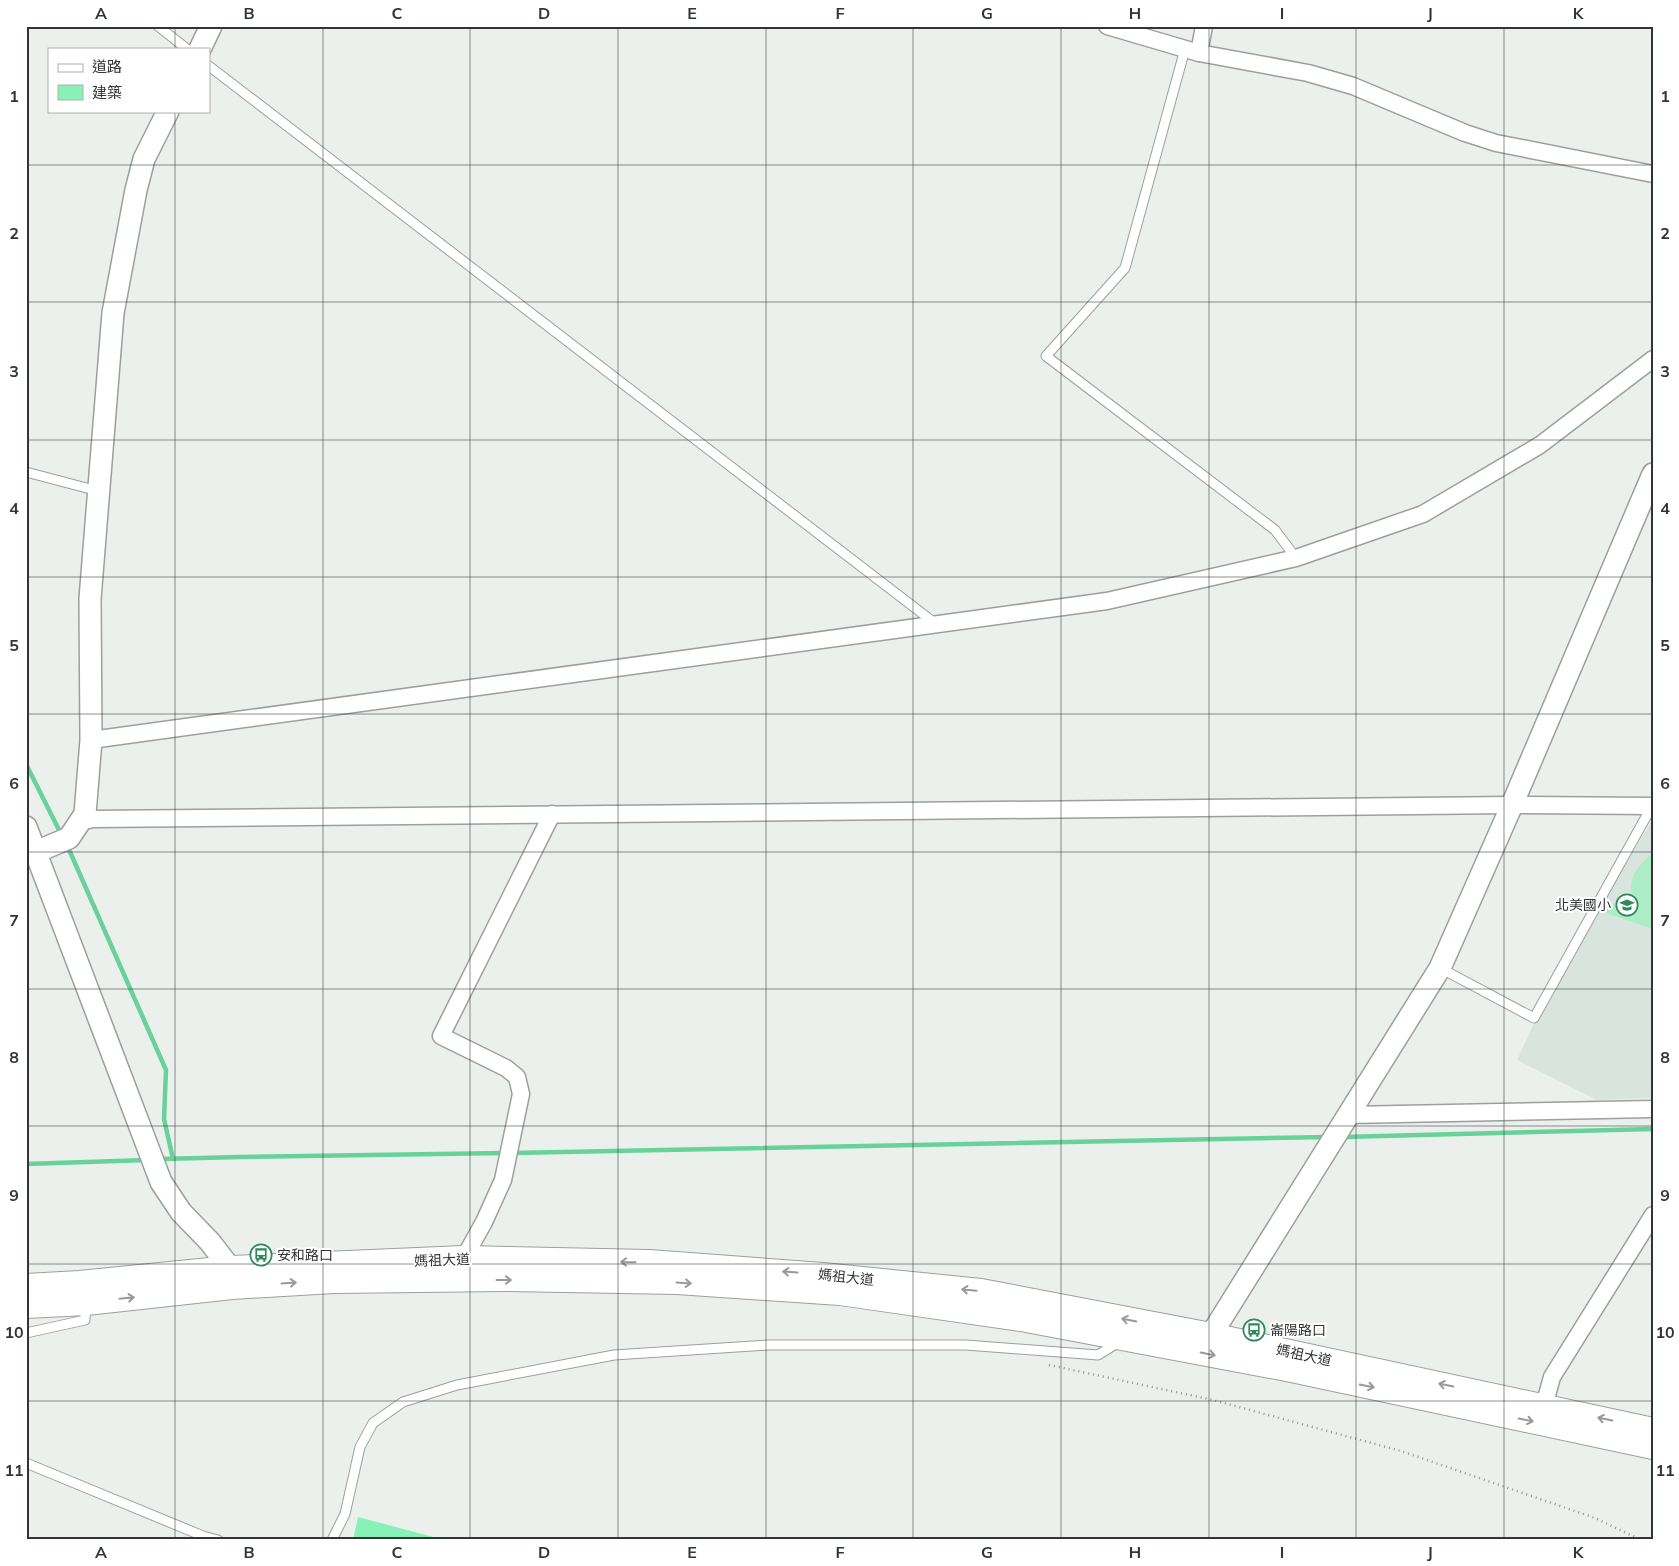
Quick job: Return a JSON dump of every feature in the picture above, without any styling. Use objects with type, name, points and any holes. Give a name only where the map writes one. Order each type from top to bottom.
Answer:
[{"type":"main road","name":"媽祖大道","points":[[26,1306],[83,1293],[231,1277],[334,1280],[464,1269],[649,1262],[833,1276],[981,1291],[1211,1335],[1653,1430]]},
{"type":"main road","name":"媽祖大道","points":[[464,1269],[840,1294],[1021,1319],[1287,1369],[1653,1447]]},
{"type":"main road","name":"媽祖大道","points":[[26,1286],[83,1293]]},
{"type":"street","points":[[200,48],[211,26]]},
{"type":"street","points":[[1107,26],[1192,51],[1308,73],[1344,83],[1465,133],[1496,143],[1653,174]]},
{"type":"street","points":[[1192,51],[1204,26]]},
{"type":"street","points":[[36,852],[69,838],[85,814],[91,740],[90,598],[112,313],[136,190],[144,159],[168,112]]},
{"type":"street","points":[[91,740],[1107,602],[1296,558],[1423,514],[1540,445],[1653,359]]},
{"type":"street","points":[[1126,1339],[1211,1335],[1440,968],[1512,806],[1653,474]]},
{"type":"street","points":[[80,822],[94,819],[552,814],[1652,806]]},
{"type":"street","points":[[464,1269],[503,1180],[521,1094],[517,1077],[506,1068],[441,1036],[552,814]]},
{"type":"street","points":[[26,827],[161,1182],[181,1212],[210,1242],[231,1277]]},
{"type":"street","points":[[1348,1115],[1653,1108]]},
{"type":"street","points":[[1544,1406],[1552,1376],[1653,1215]]},
{"type":"lane","points":[[158,26],[186,48]]},
{"type":"lane","points":[[1192,51],[1124,268],[1046,356],[1275,530],[1296,558]]},
{"type":"lane","points":[[210,67],[937,625]]},
{"type":"lane","points":[[26,472],[98,492]]},
{"type":"lane","points":[[1440,968],[1534,1018],[1652,806]]},
{"type":"lane","points":[[26,1333],[86,1320],[83,1293]]},
{"type":"lane","points":[[332,1540],[345,1514],[360,1447],[373,1423],[403,1402],[457,1385],[614,1355],[768,1345],[966,1345],[1098,1355],[1126,1339]]},
{"type":"lane","points":[[26,1463],[202,1536],[218,1540]]},
{"type":"path","points":[[1043,1363],[1213,1400],[1401,1451],[1595,1518],[1641,1540]]},
{"type":"shaded area","name":"北美國小","points":[[1653,819],[1653,1098],[1597,1100],[1517,1060],[1549,991]]},
{"type":"green space","points":[[1653,853],[1653,929],[1606,913],[1610,903],[1636,912],[1631,882],[1638,868]]},
{"type":"building","points":[[358,1517],[441,1539],[353,1540]]},
{"type":"waterway","points":[[26,764],[62,836]]},
{"type":"waterway","points":[[67,845],[166,1070],[164,1119],[173,1159]]},
{"type":"waterway","points":[[1342,1137],[1653,1129]]},
{"type":"waterway","points":[[512,1153],[1327,1137]]},
{"type":"waterway","points":[[160,1159],[505,1153]]},
{"type":"waterway","points":[[26,1164],[147,1160]]},
{"type":"place","name":"北美國小","points":[[1627,905]]},
{"type":"place","name":"安和路口","points":[[261,1255]]},
{"type":"place","name":"崙陽路口","points":[[1254,1330]]}]
